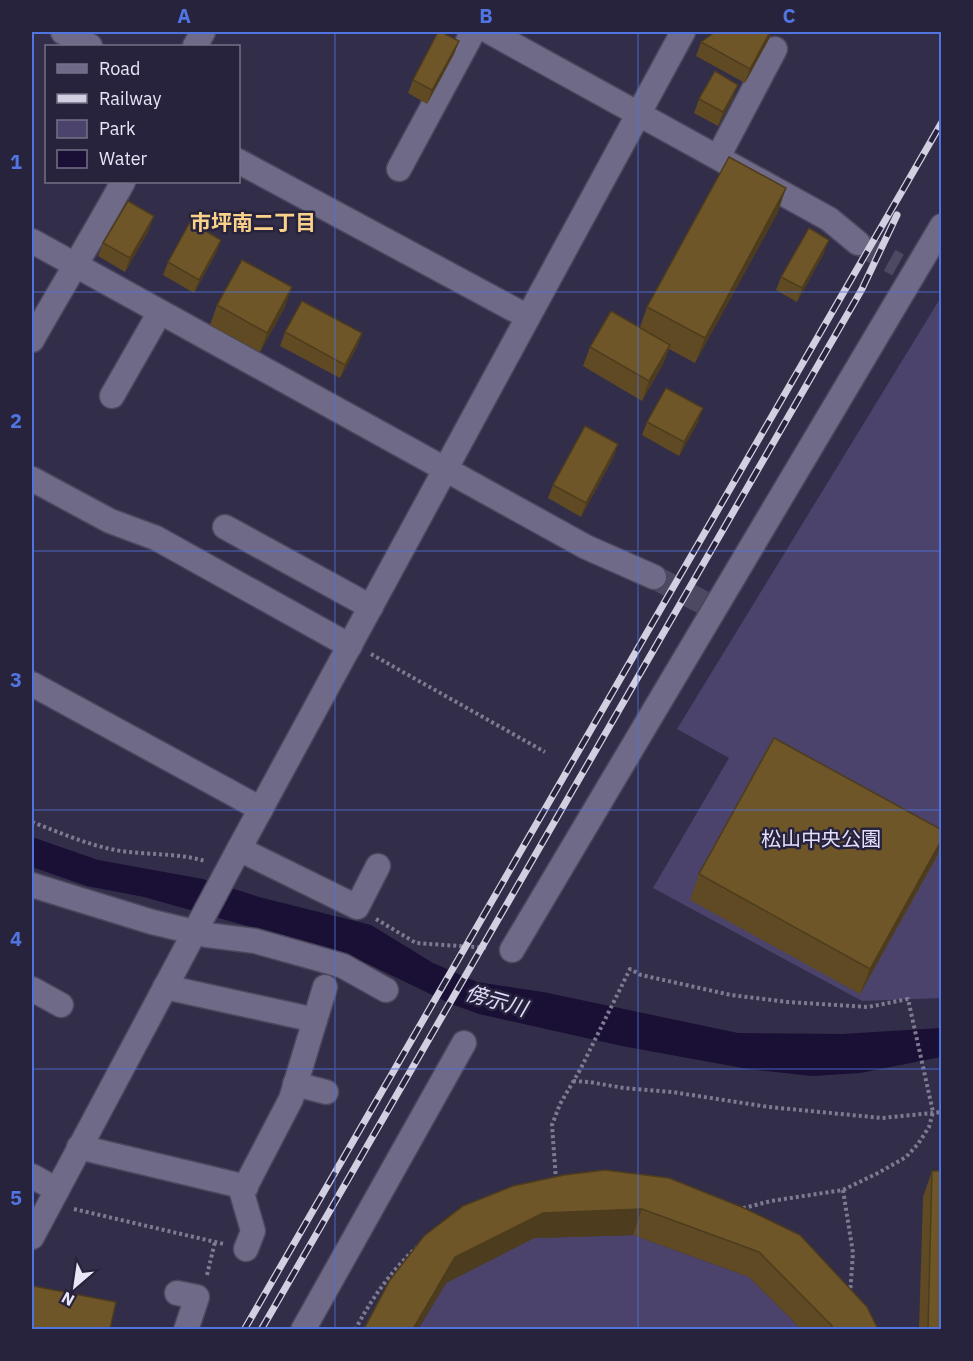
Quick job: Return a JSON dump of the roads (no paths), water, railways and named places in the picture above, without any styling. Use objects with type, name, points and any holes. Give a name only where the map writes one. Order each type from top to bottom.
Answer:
[{"type":"street","points":[[63,32],[88,45]]},
{"type":"street","points":[[399,169],[473,32]]},
{"type":"street","points":[[490,32],[830,219],[858,243]]},
{"type":"street","points":[[32,1237],[239,849],[683,32]]},
{"type":"street","points":[[718,157],[775,50]]},
{"type":"street","points":[[240,162],[528,317]]},
{"type":"street","points":[[32,340],[86,250],[122,183]]},
{"type":"street","points":[[512,950],[906,269],[942,226]]},
{"type":"street","points":[[32,242],[586,547],[654,577]]},
{"type":"street","points":[[112,396],[160,312]]},
{"type":"street","points":[[32,479],[110,521],[156,538],[351,645]]},
{"type":"street","points":[[225,527],[371,607]]},
{"type":"street","points":[[32,684],[261,809]]},
{"type":"street","points":[[239,849],[357,908],[378,866]]},
{"type":"street","points":[[32,885],[152,922],[197,928],[207,935],[255,941],[343,966],[386,990]]},
{"type":"street","points":[[165,987],[315,1020]]},
{"type":"street","points":[[246,1249],[253,1230],[242,1193],[291,1099],[325,987]]},
{"type":"street","points":[[32,989],[61,1005]]},
{"type":"street","points":[[303,1329],[464,1043]]},
{"type":"street","points":[[295,1084],[326,1092]]},
{"type":"street","points":[[79,1148],[246,1187]]},
{"type":"street","points":[[32,1176],[53,1197]]},
{"type":"street","points":[[186,1329],[187,1295]]},
{"type":"water","name":"傍示川","points":[[32,837],[98,860],[203,879],[259,897],[371,925],[433,963],[477,982],[543,992],[738,1033],[842,1034],[941,1028],[941,1057],[860,1073],[812,1076],[748,1069],[622,1046],[479,1014],[451,1004],[368,964],[311,944],[144,897],[87,886],[32,867]]},
{"type":"tunnel","points":[[858,243],[898,265]]},
{"type":"tunnel","points":[[654,577],[704,603]]},
{"type":"railway","points":[[244,1330],[942,122]]},
{"type":"railway","points":[[261,1330],[862,289],[897,215]]},
{"type":"district","name":"市坪南二丁目","points":[[253,223]]},
{"type":"park label","name":"松山中央公園","points":[[821,839]]}]
